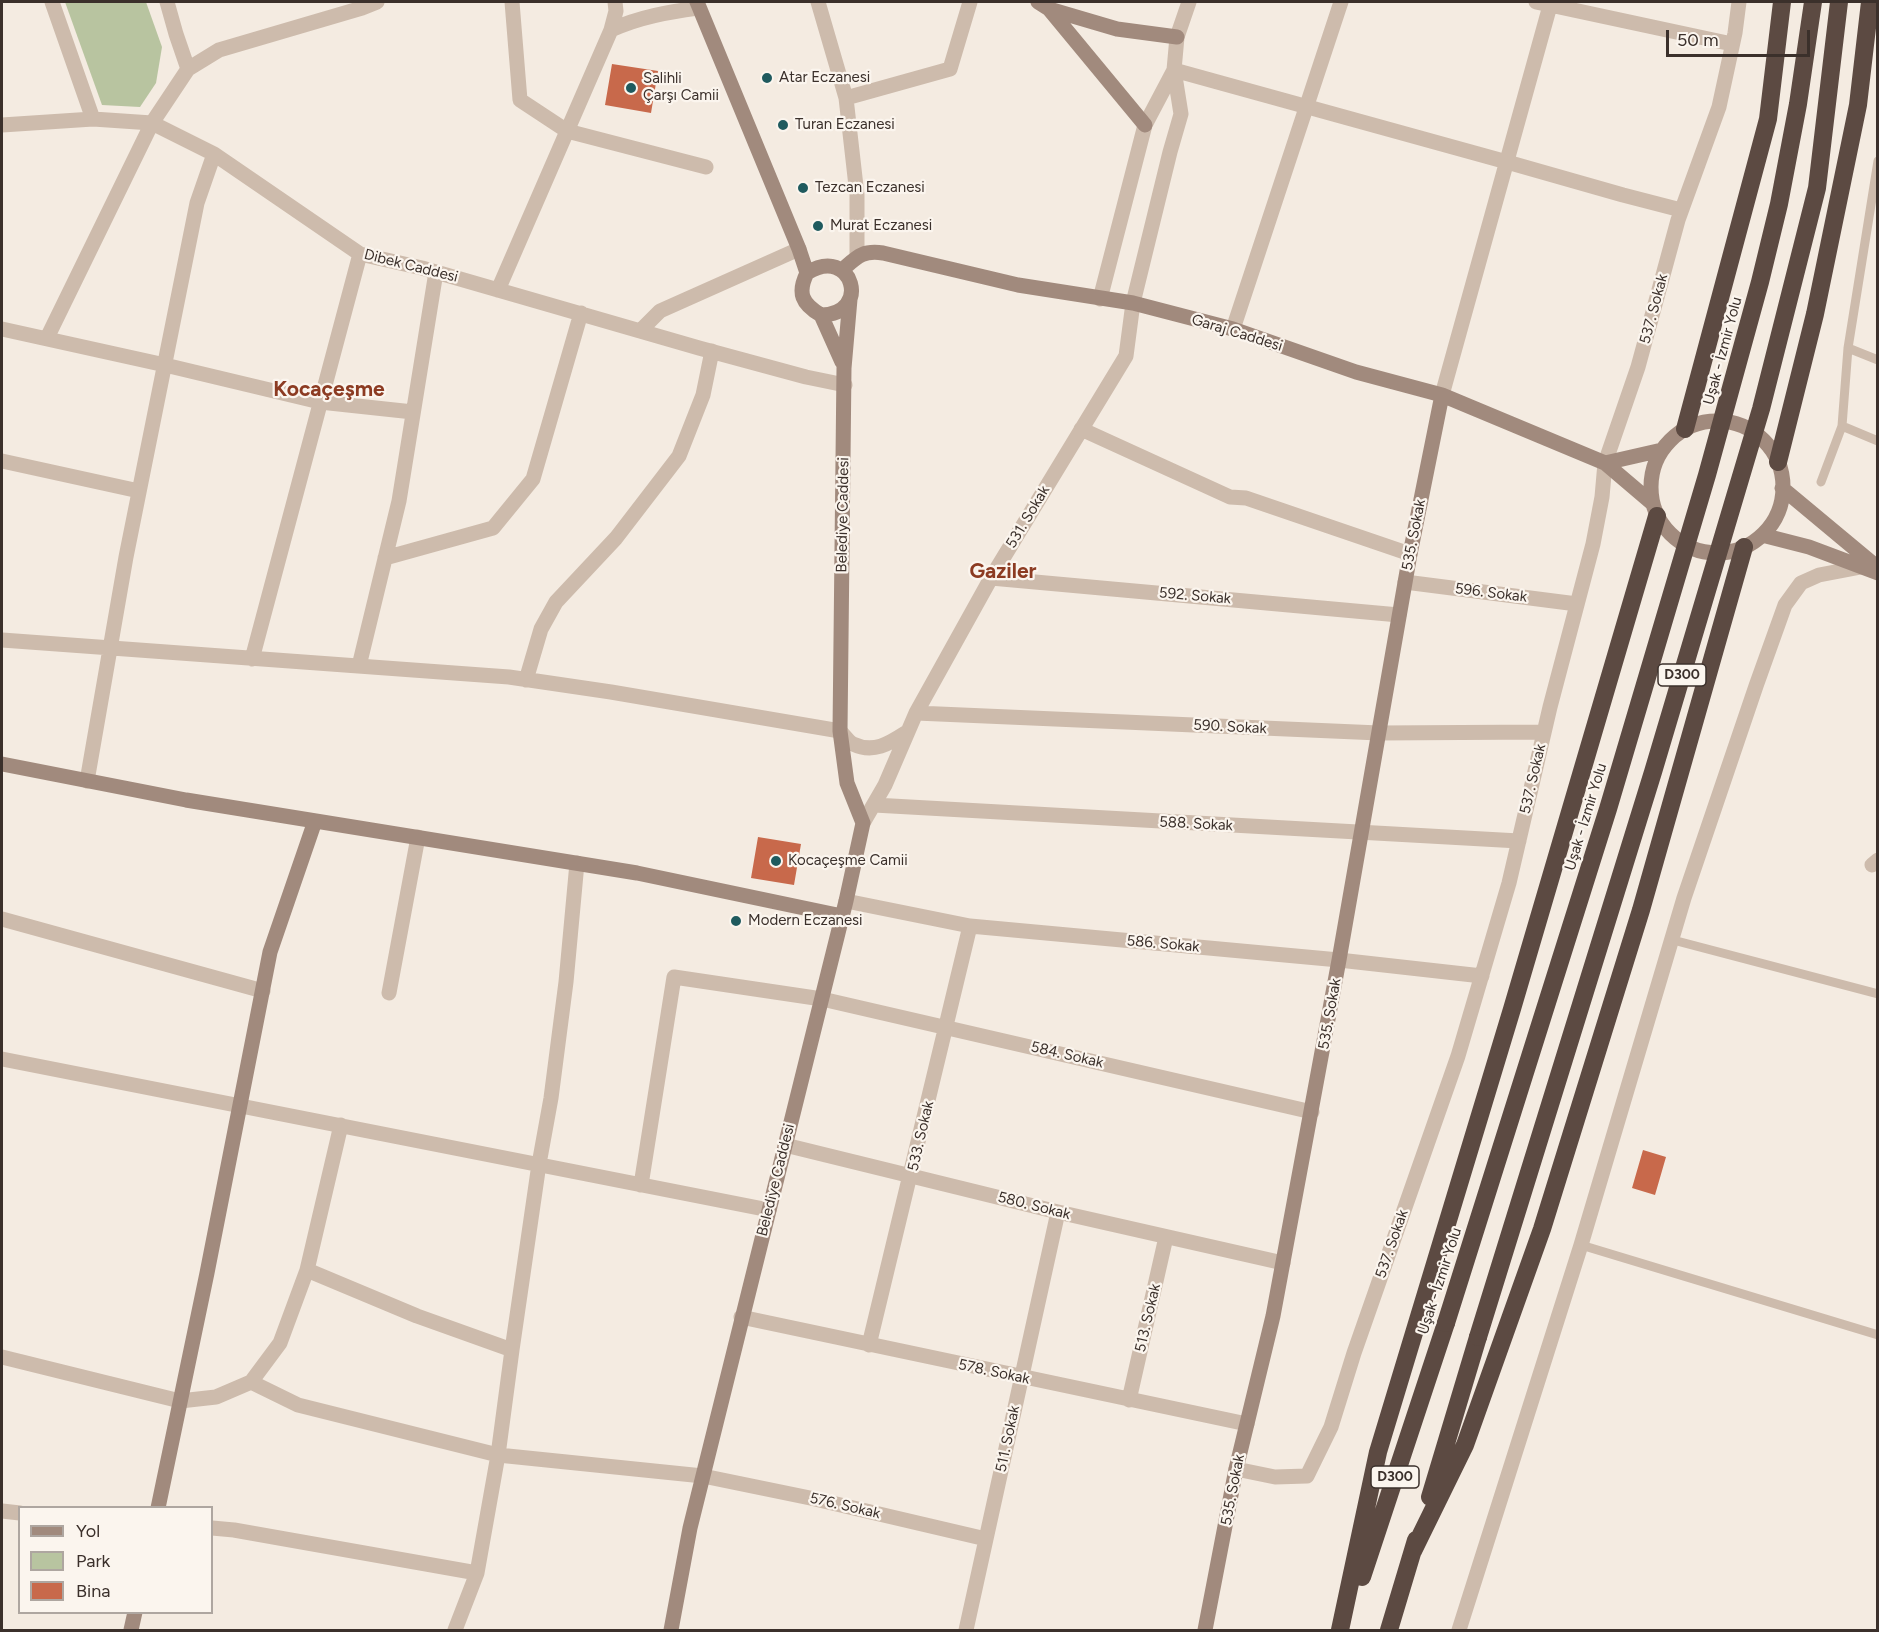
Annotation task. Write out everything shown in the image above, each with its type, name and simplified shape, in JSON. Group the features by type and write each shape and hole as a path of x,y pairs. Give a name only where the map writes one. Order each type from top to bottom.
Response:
{"highway":[{"path":"1685,429 1768,119 1782,2"},
{"name":"Uşak - İzmir Yolu","path":"1342,1630 1446,1323 1608,808 1707,475 1779,204 1798,104 1812,2"},
{"name":"D300","path":"1389,1630 1653,772 1761,409 1817,188 1839,2"},
{"path":"1778,462 1815,314 1858,105 1870,2"},
{"path":"1342,1630 1378,1452 1512,1010 1655,509"},
{"path":"1413,1551 1465,1445 1542,1229 1641,910 1744,547"}],"street":[{"path":"52,2 93,119"},
{"path":"167,2 188,69"},
{"path":"47,338 152,123 188,69 219,50 377,2"},
{"path":"512,2 520,100 567,131 706,167"},
{"path":"498,290 611,30 616,11 615,2"},
{"path":"818,2 846,98 857,195 857,256 842,270"},
{"path":"846,98 950,69 970,2"},
{"path":"1100,299 1145,125 1174,70 1178,37 1189,2"},
{"path":"1233,329 1341,2"},
{"name":"537. Sokak","path":"1236,1469 1275,1477 1307,1476 1331,1427 1354,1353 1458,1056 1509,883 1544,732 1593,544 1602,497 1605,462 1638,367 1682,210 1719,107 1739,2"},
{"path":"1442,395 1507,162 1546,3 1732,44"},
{"path":"611,30 670,6 697,5 799,249 807,273 802,295 808,306 821,315 836,345 844,368"},
{"path":"1043,5 1117,29 1178,37"},
{"path":"1043,5 1145,125"},
{"path":"1174,70 1682,210"},
{"name":"531. Sokak","path":"862,823 885,785 916,712 991,578 1126,356 1133,303 1181,114 1174,70"},
{"name":"Dibek Caddesi","path":"2,125 93,119 152,123 214,154 360,254 436,272 806,377 845,385"},
{"path":"87,781 139,491 197,203 214,154"},
{"path":"640,331 660,311 799,249"},
{"name":"Garaj Caddesi","path":"857,256 870,251 883,253 1018,285 1133,303 1233,329 1356,372 1442,395 1605,462 1655,509"},
{"path":"252,659 360,254"},
{"path":"807,273 820,266 835,266 848,276 851,283 850,299 841,311 821,315"},
{"path":"360,666 399,501 436,272"},
{"name":"Belediye Caddesi","path":"671,1630 702,1476 822,999 862,823 847,783 840,731 844,368 850,299"},
{"path":"385,558 493,528 533,479 581,313"},
{"path":"2,329 320,402 413,412"},
{"path":"526,680 541,629 556,602 616,538 679,456 703,395 712,351"},
{"name":"535. Sokak","path":"1205,1630 1236,1469 1273,1316 1312,1112 1410,554 1442,395"},
{"path":"1721,421 1739,425 1755,434 1768,446 1778,462 1782,488 1777,514 1762,535 1744,547 1724,553 1694,549 1668,533 1655,509 1650,484 1654,466 1662,450 1672,438 1685,429 1703,422 1721,421"},
{"path":"1081,429 1230,497 1246,498 1410,554"},
{"path":"1605,462 1662,450"},
{"path":"2,461 139,491"},
{"path":"1782,488 1878,568"},
{"path":"1762,535 1809,547 1878,573"},
{"path":"1459,1630 1581,1245 1688,887 1785,605 1801,583 1819,575 1861,567"},
{"name":"592. Sokak","path":"991,578 1399,615"},
{"name":"596. Sokak","path":"1405,582 1577,604"},
{"path":"2,640 526,680 840,731 852,744 870,747 885,747 907,732"},
{"name":"590. Sokak","path":"916,712 1379,733 1544,732"},
{"path":"2,764 186,800 637,873 842,916"},
{"name":"588. Sokak","path":"874,804 1519,841"},
{"path":"158,1506 270,952 315,821"},
{"path":"389,993 418,837"},
{"path":"455,1630 477,1573 498,1455 566,982 578,863"},
{"name":"586. Sokak","path":"846,901 970,926 1339,960 1482,976"},
{"path":"2,919 263,991"},
{"name":"533. Sokak","path":"869,1345 970,926"},
{"name":"584. Sokak","path":"641,1185 674,976 822,999 1312,1112"},
{"path":"2,1059 769,1210"},
{"path":"2,1357 180,1401 216,1397 251,1382 280,1343 307,1270 340,1125"},
{"name":"580. Sokak","path":"785,1145 1058,1212 1283,1263"},
{"name":"511. Sokak","path":"966,1630 1058,1212"},
{"name":"513. Sokak","path":"1129,1400 1166,1237"},
{"path":"307,1270 417,1316 512,1350"},
{"name":"578. Sokak","path":"741,1317 1247,1424"},
{"name":"576. Sokak","path":"251,1382 298,1405 498,1455 702,1476 815,1499 986,1539"},
{"path":"2,1511 18,1513"},
{"path":"213,1528 477,1573"},
{"path":"131,1630 135,1614"}],"lane":[{"path":"1821,482 1842,426 1848,348 1878,161"},
{"path":"1848,348 1878,360"},
{"path":"1842,426 1878,441"},
{"path":"1673,940 1878,994"},
{"path":"1581,1245 1878,1335"}],"green space":[{"path":"65,2 146,2 162,47 156,83 140,107 102,105"}],"building":[{"name":"Salihli Çarşı Camii","path":"612,64 658,71 651,113 605,105"},
{"name":"Kocaçeşme Camii","path":"758,837 801,844 794,885 751,878"},
{"path":"1643,1150 1666,1157 1655,1195 1632,1188"}],"place":[{"name":"Atar Eczanesi","path":"767,78"},
{"name":"Salihli Çarşı Camii","path":"631,88"},
{"name":"Turan Eczanesi","path":"783,125"},
{"name":"Tezcan Eczanesi","path":"803,188"},
{"name":"Murat Eczanesi","path":"818,226"},
{"name":"Kocaçeşme Camii","path":"776,861"},
{"name":"Modern Eczanesi","path":"736,921"}],"district":[{"name":"Kocaçeşme","path":"329,390"},
{"name":"Gaziler","path":"1003,572"}]}
